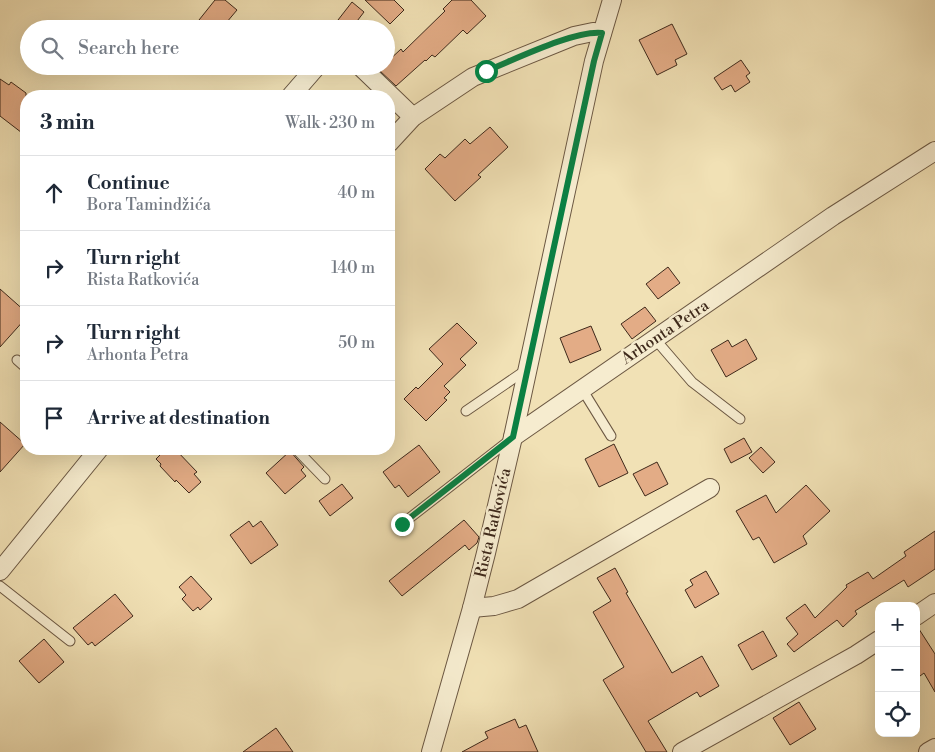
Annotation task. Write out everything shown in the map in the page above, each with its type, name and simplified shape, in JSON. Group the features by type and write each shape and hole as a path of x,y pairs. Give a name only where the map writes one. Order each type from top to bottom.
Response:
{"street":[{"name":"Rista Ratkovića","path":"430,752 472,608 513,437 594,61 612,0"},
{"path":"395,136 413,117 464,82 486,71 574,36 593,32 602,33"},
{"path":"296,90 309,75"},
{"path":"369,75 385,90"},
{"path":"395,100 413,117"},
{"name":"Arhonta Petra","path":"513,437 833,216 935,151"},
{"path":"0,571 94,455"},
{"path":"472,608 494,606 518,600 710,488"},
{"path":"920,613 935,603"},
{"path":"682,752 875,642"},
{"path":"928,752 935,748"}],"lane":[{"path":"655,339 692,382 740,419"},
{"path":"17,360 20,363"},
{"path":"466,410 528,368"},
{"path":"582,389 611,436"},
{"name":"Arhonta Petra","path":"402,524 513,437"},
{"path":"302,455 325,479"},
{"path":"0,586 70,640"}],"building":[{"path":"215,0 225,0 237,10 229,20 199,20"},
{"path":"365,0 394,0 404,10 394,20 386,20"},
{"path":"452,0 471,0 486,16 467,34 463,30 435,57 432,55 425,60 396,86 384,75 395,75 395,55 401,49 403,52 445,11 443,9"},
{"path":"352,2 364,12 358,20 338,20"},
{"path":"672,24 687,54 675,60 677,65 657,75 639,40"},
{"path":"741,60 750,73 746,76 750,82 735,92 731,85 722,90 714,78"},
{"path":"0,79 9,85 11,82 22,90 20,90 20,131 0,116"},
{"path":"490,127 508,147 478,175 481,177 455,201 425,169 440,154 445,158 465,139 470,144"},
{"path":"668,267 680,283 658,299 646,284"},
{"path":"0,289 20,307 20,325 0,347"},
{"path":"645,307 656,321 632,339 621,324"},
{"path":"457,323 477,343 460,359 466,365 444,386 450,392 444,398 447,400 426,421 404,399 416,387 418,389 443,364 429,349"},
{"path":"591,326 601,350 570,363 560,338"},
{"path":"746,339 757,359 726,377 711,350 728,340 732,347"},
{"path":"0,422 20,440 20,450 0,472"},
{"path":"744,438 752,452 731,463 724,449"},
{"path":"614,444 628,473 599,487 585,459"},
{"path":"419,445 440,472 408,497 399,485 395,488 383,472"},
{"path":"761,447 775,462 763,473 749,458"},
{"path":"160,455 181,455 197,472 194,474 201,482 189,493 176,480 175,482 156,459"},
{"path":"286,455 294,455 304,467 301,470 306,476 285,494 266,473"},
{"path":"657,462 668,484 645,496 633,474"},
{"path":"342,484 353,498 330,516 319,501"},
{"path":"806,485 830,511 803,536 807,544 774,563 759,537 753,540 736,511 766,495 776,513"},
{"path":"464,520 479,537 477,543 469,550 465,545 402,596 389,581"},
{"path":"249,521 253,527 261,521 278,545 251,564 230,535"},
{"path":"935,531 935,569 908,587 904,580 855,611 857,614 843,627 837,620 794,652 787,644 798,634 786,618 805,604 815,618 847,587 846,585 868,572 873,579 906,556 904,552"},
{"path":"615,568 628,592 626,593 672,673 702,656 719,686 700,697 697,692 648,721 667,752 646,752 603,680 624,667 593,612 611,601 597,578"},
{"path":"706,571 719,594 695,608 685,590 693,585 690,580"},
{"path":"191,576 212,599 200,610 198,607 193,611 182,599 186,595 179,587"},
{"path":"115,594 133,616 95,646 92,642 88,645 73,628"},
{"path":"763,631 777,656 752,670 738,645"},
{"path":"920,631 935,654 935,692 924,673 920,676"},
{"path":"44,639 64,662 39,683 19,661"},
{"path":"799,702 816,729 790,745 773,718"},
{"path":"515,719 519,728 526,725 538,752 462,752 488,738 485,732"},
{"path":"276,728 293,752 243,752"}],"route":[{"path":"402,524 513,437 596,51 602,33 593,32 574,36 486,71"}]}
